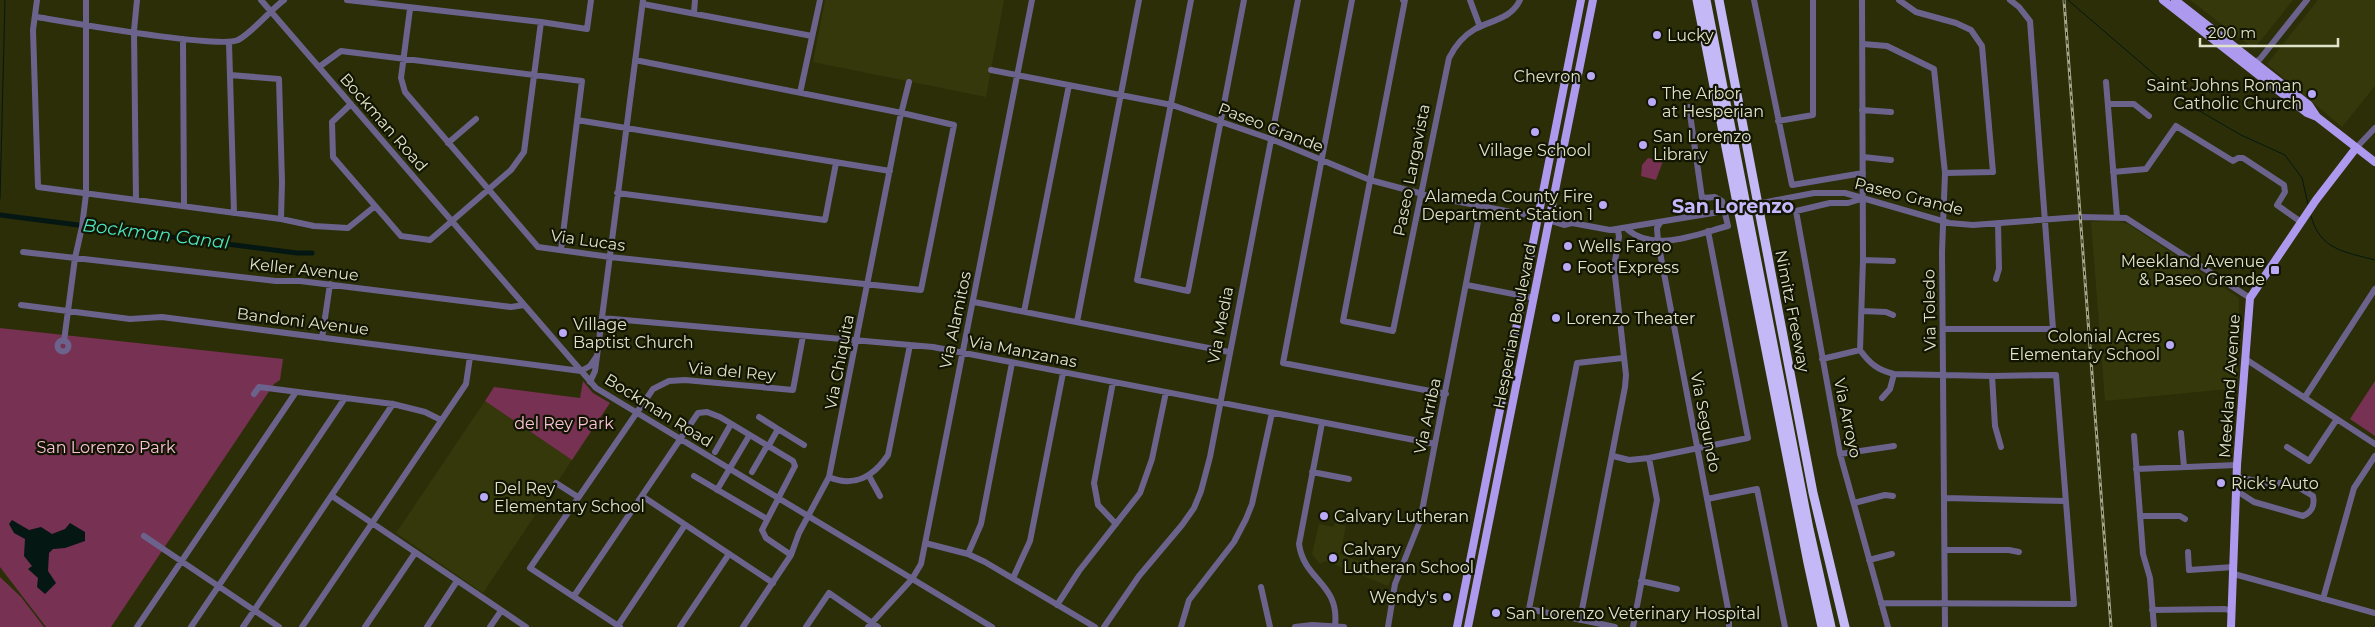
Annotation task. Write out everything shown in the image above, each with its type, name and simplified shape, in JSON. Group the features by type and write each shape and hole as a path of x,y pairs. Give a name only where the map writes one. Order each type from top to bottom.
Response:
{"highway":[{"path":"1692,0 1700,14"},
{"name":"Nimitz Freeway","path":"1697,0 1822,627"},
{"path":"1706,0 1809,529 1831,627"},
{"name":"Nimitz Freeway","path":"1719,0 1813,492 1845,627"}],"main road":[{"name":"Hesperian Boulevard","path":"1458,627 1581,0"},
{"name":"Hesperian Boulevard","path":"1468,627 1593,0"},
{"path":"2163,0 2252,64"},
{"path":"2175,0 2307,113 2317,117 2375,162"},
{"name":"Meekland Avenue","path":"2231,627 2237,477 2250,298 2316,200 2356,148"},
{"path":"1472,554 1478,574"}],"street":[{"path":"37,0 37,17 33,30 38,187 281,219 314,226 348,228 374,207"},
{"path":"64,341 86,194 86,0"},
{"path":"136,200 134,31 137,0"},
{"name":"Bockman Road","path":"261,0 590,382 605,395 992,627"},
{"path":"37,17 183,39 229,42 242,36 270,10 284,0"},
{"path":"347,0 587,29 591,0"},
{"path":"694,13 695,0"},
{"path":"800,93 820,0"},
{"name":"Via Alamitos","path":"869,625 920,568 962,353 974,302 1032,0"},
{"path":"1077,322 1139,0"},
{"path":"1191,0 1137,280 1188,292 1244,0"},
{"name":"Via Media","path":"1104,627 1139,576 1194,508 1208,468 1298,0"},
{"path":"1352,0 1283,363 1446,394"},
{"path":"1370,180 1405,0 1403,0"},
{"path":"1470,0 1480,27"},
{"name":"Paseo Largavista","path":"1370,180 1343,321 1394,331 1420,193 1449,58 1464,37 1480,27 1510,14 1520,0"},
{"path":"1754,0 1792,185 1862,173"},
{"path":"1778,121 1813,115 1813,0"},
{"path":"1862,0 1863,260 1860,350 1869,362 1880,370 1894,374 2056,375 2074,604 1881,603"},
{"path":"1899,0 1916,12 1956,23 1971,30 1982,46 1993,172 1945,173"},
{"path":"1944,329 2053,329 2030,21 2019,7 2010,0"},
{"path":"2252,64 2308,0"},
{"path":"590,382 595,371 625,128 643,2 812,36"},
{"name":"Via Lucas","path":"410,8 401,78 405,92 538,247 610,257 921,290 954,125 902,113"},
{"path":"351,104 332,122 332,157 401,236 430,240 511,170 524,152 541,22"},
{"path":"183,39 184,206"},
{"path":"229,42 234,213"},
{"name":"Via Toledo","path":"1863,44 1887,46 1934,69 1945,173 1943,221 1945,627"},
{"path":"319,67 341,51 582,81 561,250"},
{"path":"635,60 902,113"},
{"name":"Paseo Grande","path":"991,70 1172,105 1271,139 1370,180 1420,193 1549,219 1564,225 1572,223 1618,230 1627,229 1829,192 1862,198 1943,221 1973,225 2117,217 2134,222 2250,298"},
{"path":"230,75 279,79 282,173 281,219"},
{"name":"Via Chiquita","path":"743,627 791,555 807,517 829,477 909,82"},
{"path":"2106,82 2117,217"},
{"path":"1024,312 1069,85"},
{"path":"2108,104 2134,104 2149,116"},
{"path":"1627,229 1636,237 1658,242 1728,226 1722,201 1715,197 1702,198 1689,107"},
{"path":"1862,110 1891,112"},
{"path":"448,143 476,119"},
{"path":"577,120 890,171"},
{"path":"2113,172 2146,169 2176,126 2233,162 2238,158 2243,158 2284,185 2285,192 2278,205 2303,219"},
{"name":"Meekland Avenue","path":"2356,148 2375,128"},
{"path":"1863,157 1891,160"},
{"path":"617,193 825,220 836,162"},
{"name":"Via Arroyo","path":"1862,198 1848,203 1796,211 1840,454 1888,627"},
{"name":"Via Arriba","path":"1388,627 1396,584 1420,522 1482,206"},
{"name":"Via Segundo","path":"1660,223 1657,228 1658,242 1729,614 1729,627"},
{"path":"1996,279 1999,269 1998,223"},
{"path":"1580,620 1625,387 1626,375 1614,267 1619,237 1618,230"},
{"path":"1613,456 1629,460 1649,458 1748,438 1708,231"},
{"name":"Keller Avenue","path":"22,252 276,281 330,284 511,307 524,305"},
{"path":"1863,260 1893,261"},
{"path":"322,338 330,284"},
{"path":"1467,286 1534,298"},
{"path":"2305,397 2375,289"},
{"path":"974,302 1229,352"},
{"name":"Bandoni Avenue","path":"21,305 130,319 162,317 581,371"},
{"path":"1862,311 1886,312 1893,315"},
{"name":"Via Manzanas","path":"602,318 910,345 962,353 1435,444"},
{"name":"Via del Rey","path":"574,596 530,568 652,389 669,381 685,380 793,390 803,336"},
{"path":"829,477 847,481 869,476 879,468 888,455 910,345"},
{"path":"1822,359 1860,350"},
{"path":"581,371 590,366 597,356"},
{"path":"302,627 466,384 470,357"},
{"path":"1615,627 1529,609 1577,363 1623,358"},
{"path":"2246,360 2375,444"},
{"path":"968,554 981,524 1012,363"},
{"path":"1013,578 1030,541 1063,373"},
{"path":"1882,398 1890,389 1894,374"},
{"path":"1992,376 1995,426 2001,446"},
{"path":"1113,382 1094,483 1098,505 1116,524"},
{"path":"254,394 259,387 393,404 425,412 441,420"},
{"path":"138,627 296,392"},
{"path":"1057,605 1079,571 1137,498 1146,479 1166,392"},
{"path":"191,627 345,398"},
{"path":"243,627 393,404"},
{"path":"685,525 618,627 574,596 698,414 707,412 793,461 796,466 762,530 762,535 791,555"},
{"path":"1181,627 1189,600 1234,542 1246,519 1252,504 1272,413"},
{"path":"760,417 804,445"},
{"path":"2287,447 2309,461 2337,419"},
{"path":"1322,423 1299,544 1301,556 1307,567 1330,592 1334,602 1335,626"},
{"path":"715,452 731,424"},
{"path":"752,472 778,429"},
{"path":"2181,433 2184,467"},
{"path":"717,490 749,436"},
{"path":"2134,436 2143,554 2150,578 2154,627"},
{"path":"1840,454 1894,446"},
{"path":"2324,599 2354,488 2375,456"},
{"path":"1633,627 1657,500 1649,458"},
{"path":"2136,469 2238,465"},
{"path":"1312,472 1349,479"},
{"path":"694,476 767,519"},
{"path":"869,476 880,496"},
{"path":"2237,477 2271,484 2290,482 2313,496 2313,509 2303,516 2254,502 2237,491"},
{"path":"556,483 578,497"},
{"path":"1707,499 1757,489 1785,627"},
{"path":"1854,503 1885,495 1893,496"},
{"path":"332,496 526,627"},
{"path":"642,496 773,583"},
{"path":"1945,498 2065,501"},
{"path":"2140,516 2180,516 2185,519"},
{"path":"144,536 279,627"},
{"path":"925,543 968,554 1013,578 1095,627"},
{"path":"1945,550 2009,550 2019,552"},
{"path":"2188,552 2189,570 2234,571 2375,613"},
{"path":"365,627 415,553"},
{"path":"680,627 729,554"},
{"path":"1869,560 1892,554"},
{"path":"427,627 457,581"},
{"path":"1641,581 1677,589"},
{"path":"1261,587 1270,627"},
{"path":"806,627 829,593 869,625 878,627"},
{"path":"2152,610 2231,611"},
{"path":"490,627 501,611"},
{"path":"1295,627 1344,627"}],"shaded area":[{"path":"825,0 1004,0 986,97 813,62"},
{"path":"2190,0 2293,0 2254,49"},
{"path":"2318,0 2375,0 2375,86 2342,127 2267,64"},
{"name":"Colonial Acres Elementary School","path":"2116,220 2130,225 2239,298 2238,388 2105,401 2091,222"},
{"name":"Del Rey Elementary School","path":"485,401 572,460 483,593 396,533"},
{"path":"12,520 29,530 41,527 52,534 65,529 70,523 85,532 85,541 65,548 53,549 49,553 48,571 56,583 45,594 37,587 38,578 28,569 32,566 24,556 25,539 14,533 9,524"},
{"name":"Calvary Lutheran School","path":"1335,523 1346,526 1340,554 1393,574 1388,586 1326,561 1320,564 1312,554 1319,524 1333,527"}],"green space":[{"path":"1648,158 1663,161 1656,180 1641,176 1642,165"},
{"name":"San Lorenzo Park","path":"0,328 283,359 280,380 274,384 111,627 46,627 0,567"},
{"name":"del Rey Park","path":"583,381 593,393 610,403 572,460 485,401 494,387 580,398"},
{"path":"2375,381 2375,436 2350,419"},
{"path":"0,577 21,597 44,627 0,627"}],"waterway":[{"path":"0,199 5,0"},
{"path":"2068,0 2191,106 2241,135 2285,155 2302,178 2308,204"},
{"name":"Bockman Canal","path":"0,215 297,253 312,253"},
{"path":"2311,216 2315,227 2327,243 2344,252 2375,260"}],"railway":[{"path":"2064,0 2111,627"}],"place":[{"name":"Lucky","path":"1657,35"},
{"name":"Chevron","path":"1591,76"},
{"name":"Saint Johns Roman Catholic Church","path":"2312,94"},
{"name":"The Arbor at Hesperian","path":"1652,102"},
{"name":"Village School","path":"1535,132"},
{"name":"San Lorenzo Library","path":"1643,145"},
{"name":"Alameda County Fire Department Station 1","path":"1603,205"},
{"name":"Wells Fargo","path":"1568,246"},
{"name":"Foot Express","path":"1567,267"},
{"name":"Meekland Avenue & Paseo Grande","path":"2275,270"},
{"name":"Lorenzo Theater","path":"1556,318"},
{"name":"Village Baptist Church","path":"563,333"},
{"name":"Colonial Acres Elementary School","path":"2170,345"},
{"name":"Rick's Auto","path":"2221,483"},
{"name":"Del Rey Elementary School","path":"484,497"},
{"name":"Calvary Lutheran","path":"1324,516"},
{"name":"Calvary Lutheran School","path":"1333,558"},
{"name":"Wendy's","path":"1447,597"},
{"name":"San Lorenzo Veterinary Hospital","path":"1496,613"}],"district":[{"name":"San Lorenzo","path":"1733,206"}]}
